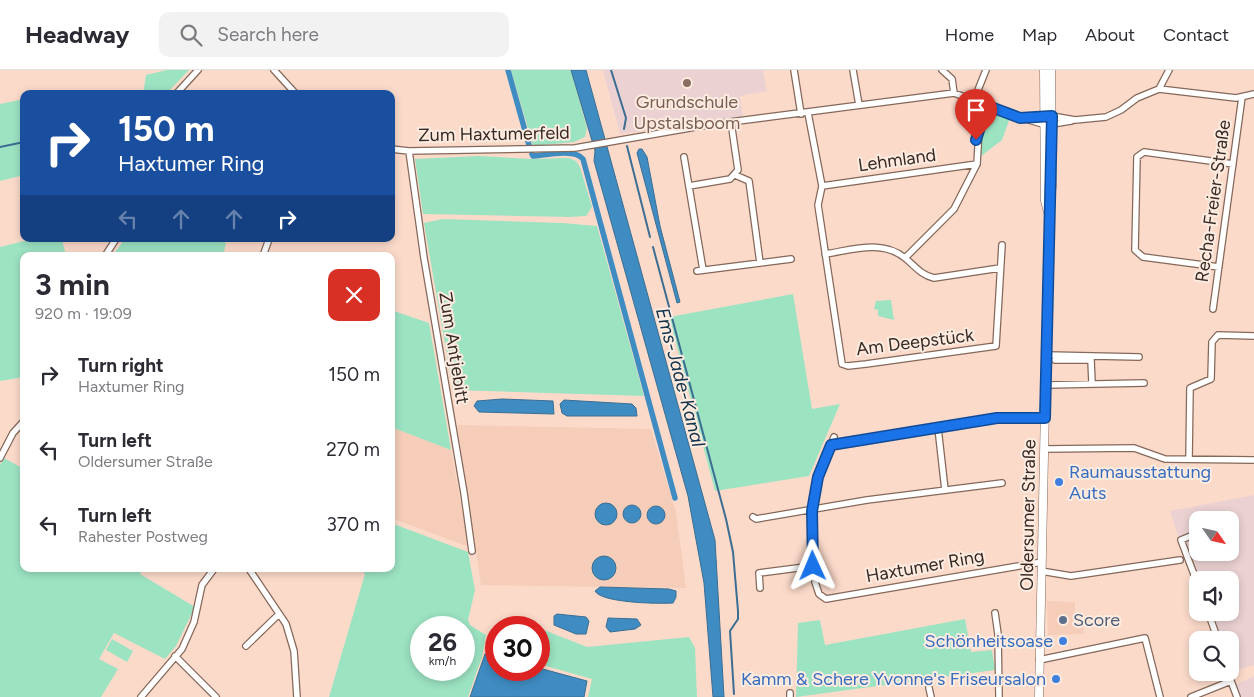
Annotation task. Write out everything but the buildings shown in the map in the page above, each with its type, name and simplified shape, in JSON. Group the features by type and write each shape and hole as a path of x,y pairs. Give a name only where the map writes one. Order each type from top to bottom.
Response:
{"main road":[{"name":"Oldersumer Straße","path":"1044,70 1049,120"},
{"name":"Oldersumer Straße","path":"1039,697 1047,355 1048,214 1051,199 1049,120 1051,70"}],"street":[{"path":"180,90 198,70"},
{"path":"274,70 292,90"},
{"path":"794,70 801,114"},
{"path":"853,70 859,105"},
{"path":"942,70 952,79 954,93 1027,119 1075,120 1106,117 1121,110 1137,98 1159,89 1236,98 1254,94"},
{"path":"974,100 986,70"},
{"path":"1159,89 1169,70"},
{"name":"Zum Haxtumerfeld","path":"395,149 410,151 557,150 731,122 954,93"},
{"name":"Recha-Freier-Straße","path":"1214,309 1242,97"},
{"path":"905,258 954,209 977,164 979,130 983,117 991,107"},
{"name":"Am Deepstück","path":"808,113 822,186 818,205 840,361 848,366 996,346 1002,245"},
{"path":"689,186 730,179 735,175 738,170 731,122"},
{"name":"Zum Antjebitt","path":"410,151 424,258 472,551"},
{"path":"1219,267 1143,256 1135,250 1137,157 1144,152 1233,164"},
{"path":"684,157 700,271 790,260"},
{"name":"Lehmland","path":"822,186 977,164"},
{"path":"735,175 749,181 760,263"},
{"path":"826,254 881,247 894,250 924,275 934,278 1000,268"},
{"path":"1189,459 1190,388 1212,379 1212,342 1218,335 1254,336"},
{"path":"1047,355 1139,357"},
{"path":"1056,360 1091,360 1092,383"},
{"path":"1046,385 1144,382"},
{"path":"831,445 997,418 1045,418"},
{"path":"0,458 13,433 20,425"},
{"path":"938,428 945,490"},
{"name":"Haxtumer Ring","path":"834,437 818,477 812,511 813,566 819,594 826,599 1042,562"},
{"path":"1044,449 1139,449 1166,459 1254,460"},
{"path":"753,517 756,519 812,511 867,500 1002,483"},
{"path":"1189,537 1181,540 1193,571"},
{"path":"1041,571 1071,576 1180,560"},
{"path":"760,588 759,573 813,566"},
{"path":"141,697 182,648 194,622 202,585 212,572"},
{"path":"251,572 286,624 294,651 297,697"},
{"path":"995,613 998,634 999,697"},
{"path":"246,646 279,614"},
{"path":"1040,660 1145,638 1160,697"},
{"path":"175,656 216,697"},
{"path":"1191,697 1230,681 1237,697"},
{"path":"929,688 931,697"}],"shaded area":[{"path":"603,70 763,70 767,91 740,96 743,117 620,134"},
{"path":"457,425 651,429 676,512 686,588 481,585"},
{"path":"395,429 451,450 469,547 395,519"},
{"path":"1254,495 1254,665 1239,669 1239,631 1214,631 1209,621 1239,621 1239,571 1190,571 1170,511"},
{"path":"1047,601 1075,602 1075,616 1083,615 1084,634 1048,635"},
{"path":"1254,676 1254,697 1234,697 1230,687"}],"green space":[{"path":"167,70 189,70 170,90 144,90 146,75"},
{"path":"511,70 571,70 587,128 585,137 574,142 533,146"},
{"path":"20,100 20,176 0,181 0,104"},
{"path":"992,111 1010,118 1002,140 980,157 982,126"},
{"path":"479,156 532,159 569,158 576,161 580,167 592,207 586,216 570,217 423,214 415,159"},
{"path":"443,219 597,226 644,396 453,390 424,223"},
{"path":"20,242 63,242 65,252 20,252 20,378 0,381 0,247"},
{"path":"123,242 226,243 224,252 115,252"},
{"path":"793,294 812,409 840,404 809,476 715,491 669,317"},
{"path":"891,300 894,320 878,316 878,310 874,309 876,301"},
{"path":"395,311 429,323 451,450 395,429"},
{"path":"4,458 20,467 20,572 141,572 140,574 195,607 176,646 165,659 114,633 99,659 118,669 101,697 0,697 0,465"},
{"path":"395,525 468,552 475,590 469,616 410,616 410,681 474,681 468,697 329,697 365,574 363,572 395,572"},
{"path":"965,619 971,652 992,650 995,670 796,697 798,623 820,620 825,645"},
{"path":"475,628 485,634 482,657 475,677"},
{"path":"550,632 587,647 689,637 695,648 697,697 588,697 592,679 550,667"},
{"path":"112,639 133,651 127,662 106,650"}],"water":[{"path":"571,70 586,70 715,540 724,697 713,697 704,583 688,496 594,161 595,151"},
{"path":"639,149 642,149 647,157 660,226 680,302 677,303 637,153"},
{"path":"502,399 553,401 554,414 479,412 474,406 477,401"},
{"path":"564,400 632,404 636,408 637,416 567,416 562,413 560,404"},
{"path":"602,503 610,503 617,510 617,518 610,525 602,525 595,518 595,510"},
{"path":"632,505 638,508 641,514 638,520 632,523 626,520 623,514 626,508"},
{"path":"656,506 662,509 665,515 662,521 656,524 650,521 647,515 650,509"},
{"path":"604,556 609,557 615,563 615,573 609,579 604,580 599,579 593,573 592,568 593,563 599,557"},
{"path":"600,587 669,589 676,591 676,597 673,603 644,603 619,600 600,595 595,591"},
{"path":"557,614 586,617 589,621 586,634 576,634 554,625 554,616"},
{"path":"608,618 637,619 641,625 635,629 610,632 606,627"},
{"path":"485,654 485,681 550,681 550,671 587,681 584,697 470,697"}],"waterway":[{"path":"508,70 529,145"},
{"path":"611,70 626,118 624,129"},
{"path":"0,147 20,143"},
{"path":"627,146 650,237"},
{"path":"532,154 533,156 567,153 574,154 583,159 675,498"},
{"name":"Ems-Jade-Kanal","path":"653,247 726,519 733,552 738,611 738,619 730,631 734,694"}],"place":[{"name":"Grundschule Upstalsboom","path":"687,83"},
{"name":"Raumausstattung Auts","path":"1059,482"},
{"name":"Score","path":"1063,620"},
{"name":"Schönheitsoase","path":"1063,641"},
{"name":"Kamm & Schere Yvonne's Friseursalon","path":"1056,679"}],"route":[{"path":"813,566 812,511 818,477 831,445 997,418 1045,418 1048,214 1051,199 1052,116 1020,118 991,107 983,117 976,140"}]}
